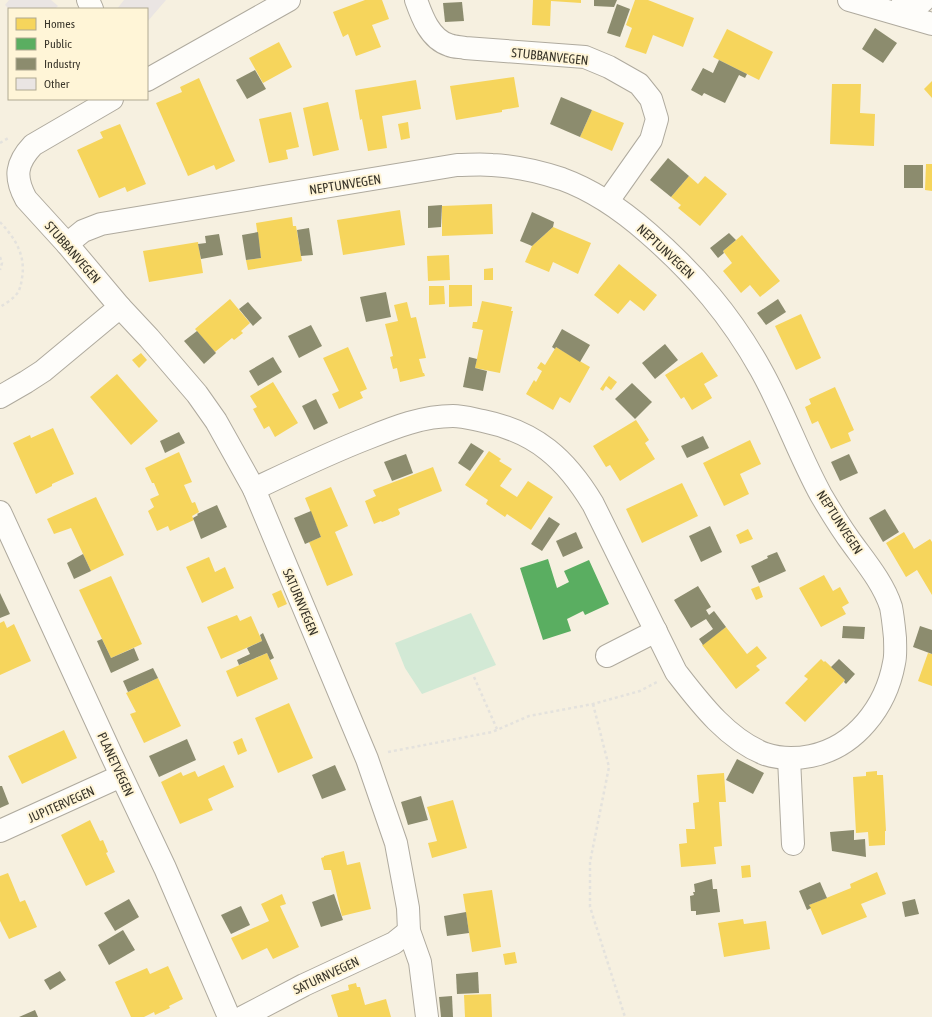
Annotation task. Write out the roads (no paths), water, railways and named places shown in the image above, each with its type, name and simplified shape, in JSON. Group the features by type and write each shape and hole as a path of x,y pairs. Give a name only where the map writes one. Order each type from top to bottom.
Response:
{"street":[{"path":"148,79 289,0"},
{"name":"STUBBANVEGEN","path":"416,0 428,29 436,38 448,45 465,48 585,57 609,67 639,84 650,99 657,119 651,140 608,201"},
{"path":"849,0 903,8 932,24"},
{"path":"903,8 924,0"},
{"name":"STUBBANVEGEN","path":"110,100 33,145 25,153 20,164 19,174 20,183 26,199 67,244 120,307"},
{"name":"NEPTUNVEGEN","path":"67,244 83,231 101,224 457,165 492,165 537,172 564,180 608,201 634,221 688,269 733,324 762,371 821,495 882,586 891,608 895,635 895,661 889,686 870,719 856,734 839,746 823,753 800,758 789,758 768,755 748,746 725,728 710,713 676,672 593,504 583,488 562,461 550,451 523,434 495,423 454,416 424,419 403,424 348,446 254,489"},
{"path":"0,397 43,371 120,307"},
{"name":"SATURNVEGEN","path":"120,307 197,394 216,421 254,489 367,759 396,843 408,908 409,932 420,962 427,1017"},
{"name":"PLANETVEGEN","path":"0,512 121,776 165,868 229,1017"},
{"path":"607,656 656,631"},
{"path":"789,758 793,844"},
{"name":"JUPITERVEGEN","path":"0,831 121,776"},
{"name":"SATURNVEGEN","path":"243,1017 304,985 394,943 409,932"}]}
